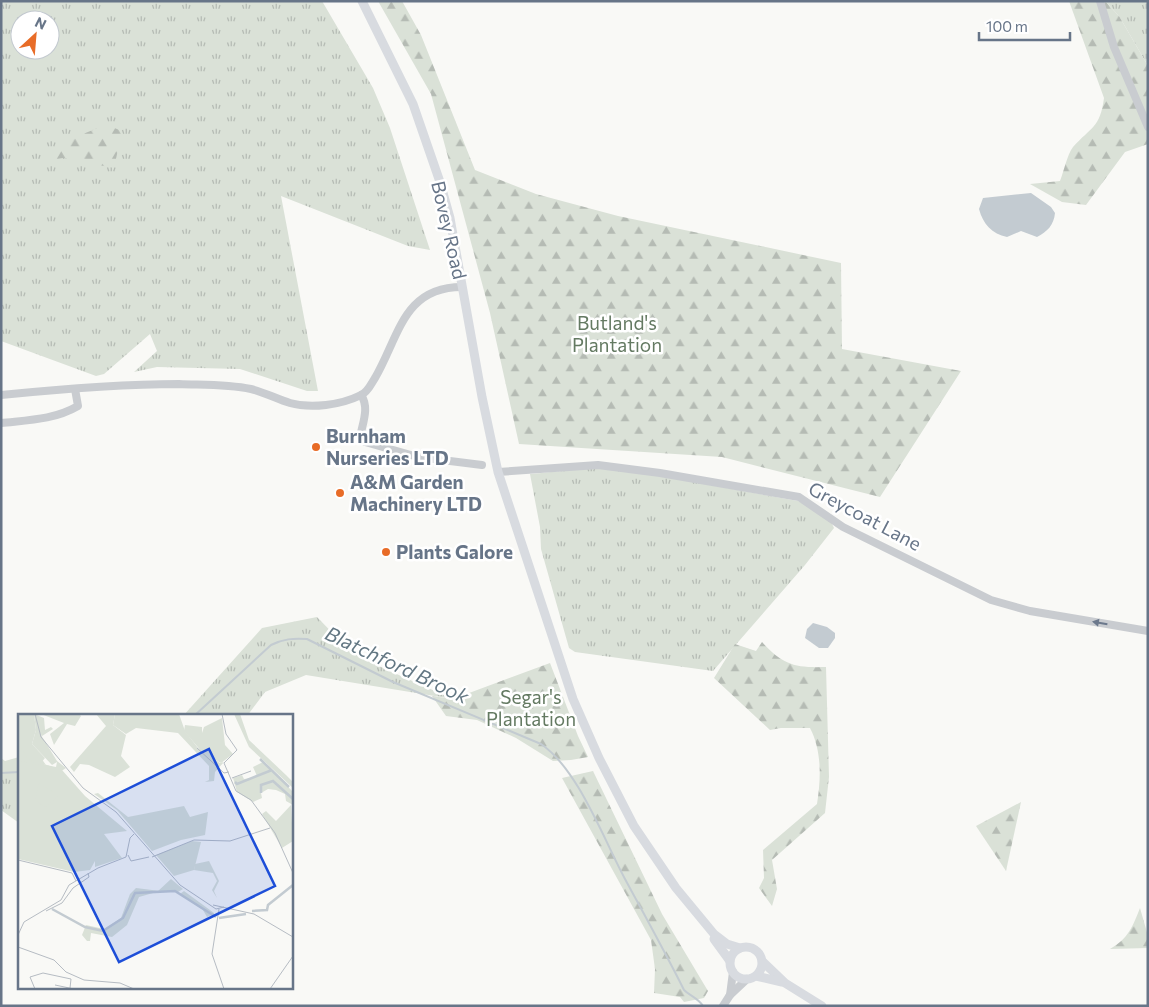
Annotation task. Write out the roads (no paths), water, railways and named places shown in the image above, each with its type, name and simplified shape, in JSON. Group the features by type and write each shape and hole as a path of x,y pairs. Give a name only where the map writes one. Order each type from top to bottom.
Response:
{"main road":[{"name":"Bovey Road","path":"362,1 413,104 450,218 498,472 573,699 599,758 634,826 676,888 714,934"},
{"path":"714,934 727,944 740,948 752,948 760,954 762,961 761,970 752,977"},
{"path":"714,934 714,940 730,961 733,972 741,979 752,977 785,983"},
{"path":"730,961 733,953 740,948"},
{"path":"762,961 785,983 822,1006"}],"street":[{"path":"1100,1 1114,47 1148,127"},
{"path":"1,395 113,385 213,384 254,390 292,403 314,406 361,396 367,391 384,362 402,318 422,298 450,287 462,288"},
{"path":"1,423 53,418 68,412 78,406 75,389"},
{"path":"361,396 365,401 365,409 360,438 365,442 418,457 482,465"},
{"name":"Greycoat Lane","path":"498,472 598,465 660,473 800,498 843,527 963,587 1002,603 1030,611 1148,631"},
{"path":"730,995 733,972"},
{"path":"723,1006 730,995 752,977"}],"waterway":[{"name":"Blatchford Brook","path":"196,714 271,645 288,639 307,639 393,682 541,744 567,770 578,787 684,990 703,1006"},
{"name":"Blatchford Brook","path":"1,773 18,772"}],"place":[{"name":"Burnham Nurseries LTD","path":"316,447"},
{"name":"A&M Garden Machinery LTD","path":"340,493"},
{"name":"Plants Galore","path":"386,552"}],"park label":[{"name":"Butland's Plantation","path":"617,334"},
{"name":"Segar's Plantation","path":"531,708"}]}
